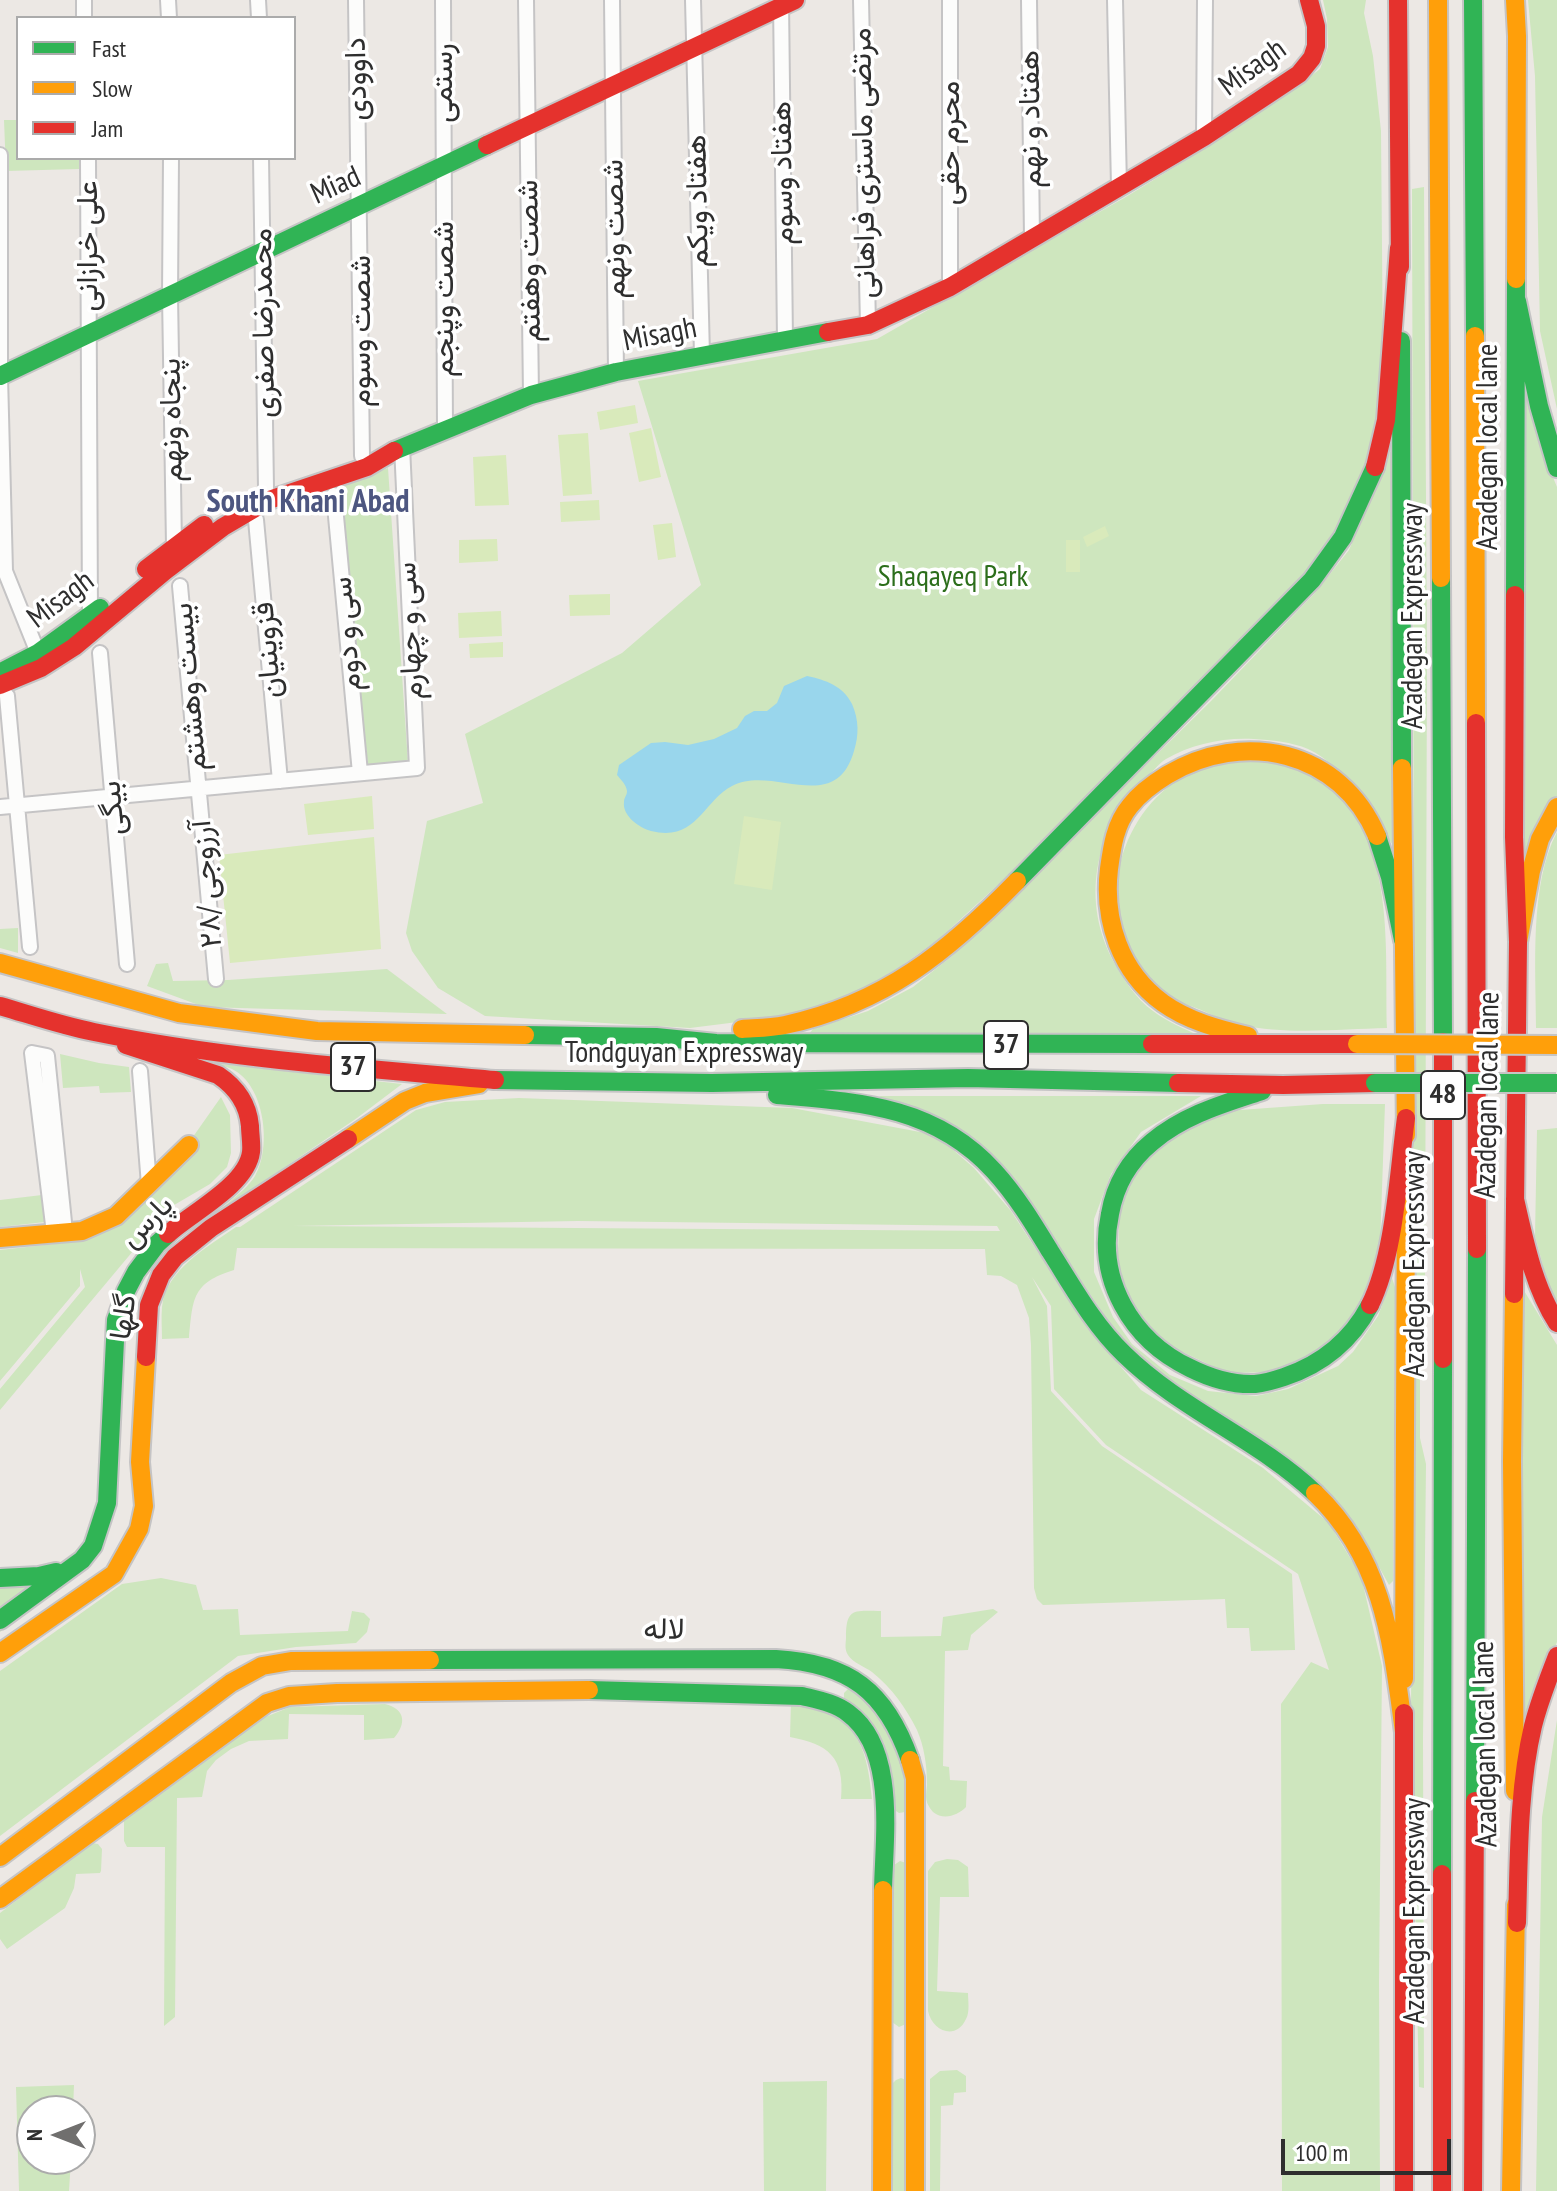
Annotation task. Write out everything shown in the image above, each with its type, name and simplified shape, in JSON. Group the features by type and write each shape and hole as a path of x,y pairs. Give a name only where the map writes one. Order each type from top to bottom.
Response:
{"main road":[{"name":"Misagh","path":"0,672 38,653 90,617 174,546 242,499 367,467 370,458 531,395 616,372 868,325 950,287 1204,137 1299,74 1310,63 1317,48 1313,8 1309,0"},
{"path":"1398,0 1406,1118 1404,2191"},
{"name":"Azadegan Expressway","path":"1438,0 1443,917 1442,2191"},
{"name":"Azadegan Expressway","path":"1473,0 1478,1112 1473,2191"},
{"name":"Azadegan local lane","path":"1511,2191 1517,1923 1512,1622 1518,942 1514,837 1515,0"},
{"name":"Miad","path":"0,376 786,2"},
{"path":"656,1037 782,1026 836,1010 885,990 916,970 942,952 988,911 1268,627 1312,580 1343,537 1377,462 1386,420 1399,248"},
{"path":"1517,301 1542,421 1557,468"},
{"name":"Misagh","path":"4,691 74,647 165,571 267,494"},
{"path":"1285,1044 1192,1019 1163,1003 1140,982 1128,963 1110,925 1106,880 1120,822 1145,790 1174,769 1224,750 1255,748 1313,765 1336,780 1369,819 1384,853 1403,940"},
{"path":"1518,942 1540,839 1557,807"},
{"name":"Tondguyan Expressway","path":"0,963 179,1013 317,1031 656,1037 716,1043 872,1045 1557,1045"},
{"name":"Tondguyan Expressway","path":"0,1006 92,1032 269,1059 501,1081 712,1083 968,1078 1283,1085 1557,1083"},
{"name":"پارس","path":"0,1620 82,1560 93,1546 107,1503 116,1320 126,1291 157,1244 230,1187 247,1165 251,1152 249,1116 229,1082 208,1071 173,1062 92,1032"},
{"name":"گلها","path":"0,1653 114,1574 139,1529 144,1506 140,1462 149,1305 161,1275 175,1257 211,1228 405,1101 425,1093 501,1081"},
{"path":"712,1083 761,1094 847,1102 914,1116 959,1140 982,1160 1015,1197 1102,1331 1123,1354 1173,1395 1297,1477 1335,1513 1352,1536 1369,1565 1381,1595 1390,1631 1404,1732"},
{"path":"1283,1085 1215,1106 1174,1125 1149,1144 1128,1168 1112,1199 1106,1257 1116,1292 1128,1317 1153,1344 1195,1372 1227,1381 1254,1384 1283,1378 1333,1355 1353,1334 1370,1307 1386,1265 1406,1118"},
{"path":"0,1238 82,1231 116,1216 189,1145"},
{"path":"1515,1199 1531,1268 1557,1323"},
{"path":"0,1578 56,1572"},
{"path":"1517,1923 1528,1754 1542,1698 1557,1656"},
{"path":"633,1690 635,1658"},
{"name":"لاله","path":"0,1857 231,1683 262,1666 291,1661 635,1658 776,1659 825,1665 850,1677 879,1699 892,1715 903,1736 915,1778 915,2191"},
{"path":"425,1691 426,1660"},
{"path":"819,1699 825,1665"},
{"name":"لاله","path":"0,1899 267,1703 289,1696 425,1691 633,1690 819,1699 837,1705 869,1735 884,1780 882,2191"},
{"path":"82,1797 104,1824"},
{"path":"884,1844 917,1844"},
{"path":"883,2051 915,2052"}],"street":[{"name":"داوودی","path":"356,0 360,207"},
{"name":"رستمی","path":"443,0 444,167"},
{"name":"شصت وهفتم","path":"526,0 531,395"},
{"name":"شصت ونهم","path":"612,0 616,372"},
{"name":"هفتاد ویکم","path":"693,0 702,355"},
{"name":"مرتضی ماستری فراهانی","path":"861,0 868,325"},
{"name":"محرم حقی","path":"950,0 950,287"},
{"name":"هفتاد و نهم","path":"1029,0 1032,238"},
{"path":"1115,0 1119,187"},
{"path":"1204,137 1205,0"},
{"name":"هفتاد وسوم","path":"785,340 786,2"},
{"path":"0,155 0,376 5,571 38,653"},
{"name":"علی خرازانی","path":"88,160 90,617"},
{"name":"پنجاه ونهم","path":"171,160 174,546"},
{"name":"محمدرضا صفری","path":"261,160 267,494"},
{"name":"شصت وپنجم","path":"444,167 445,430"},
{"name":"شصت وسوم","path":"360,207 370,458"},
{"name":"سی و چهارم","path":"360,773 417,768 402,446"},
{"name":"سی و دوم","path":"334,495 360,773"},
{"name":"قزوینیان","path":"256,520 280,781"},
{"name":"بیست وهشتم","path":"180,586 199,788"},
{"name":"بیگی","path":"100,653 127,964"},
{"path":"4,691 30,947"},
{"path":"0,807 360,773"},
{"name":"آرزوجی /۲۸","path":"199,788 216,979"},
{"path":"47,1056 32,1053 60,1233"},
{"path":"140,1071 149,1185"}],"green space":[{"name":"Shaqayeq Park","path":"1323,0 1366,0 1364,13 1373,56 1381,131 1383,363 1373,441 1349,509 1314,564 1001,882 939,939 900,967 825,1011 690,1028 485,1016 438,988 412,951 406,933 427,821 483,803 465,734 622,653 701,585 638,381 877,339 1124,198 1290,92 1320,69 1328,47"},
{"path":"1528,0 1557,0 1557,409 1540,331 1535,76"},
{"path":"4,120 16,120 16,160 79,160 79,169 6,171"},
{"path":"1424,187 1427,655 1425,1289 1420,1309 1420,1438 1426,1464 1424,2088 1419,2087 1411,1718 1414,930 1412,189"},
{"path":"1522,346 1545,458 1557,487 1557,796 1520,889"},
{"path":"635,405 638,423 600,430 597,412"},
{"path":"651,428 661,477 639,482 629,433"},
{"path":"588,433 592,494 563,496 558,435"},
{"path":"1390,452 1395,454 1395,848 1347,780 1322,757 1308,749 1254,739 1220,740 1197,746 1163,761 1127,800 1113,821 1104,844 1096,892 1104,940 1131,989 1158,1015 1201,1037 809,1034 813,1029 868,1011 913,987 952,956 1211,701 1314,594 1349,550"},
{"path":"506,455 509,505 475,506 473,457"},
{"path":"388,468 408,763 368,766 339,487"},
{"path":"599,500 600,520 561,522 560,502"},
{"path":"672,523 676,557 658,560 653,525"},
{"path":"1105,526 1109,536 1087,547 1083,537"},
{"path":"497,539 498,561 459,563 459,540"},
{"path":"1066,540 1080,540 1080,572 1066,572"},
{"path":"610,594 610,615 570,616 569,595"},
{"path":"501,611 502,636 459,638 458,613"},
{"path":"503,642 503,657 470,658 469,644"},
{"path":"1252,760 1290,767 1316,778 1343,798 1361,827 1380,881 1384,910 1387,1028 1295,1031 1230,1022 1163,994 1142,972 1127,946 1119,918 1117,890 1121,861 1131,834 1147,809 1175,781 1196,769"},
{"path":"372,796 374,829 308,835 304,804"},
{"path":"744,816 781,822 772,890 734,884"},
{"path":"1557,832 1557,1028 1536,1028 1538,902 1548,853"},
{"path":"374,837 381,949 230,963 219,855"},
{"path":"18,928 18,953 0,948 0,929"},
{"path":"168,963 173,981 387,969 447,1014 204,1007 147,986 156,964"},
{"path":"60,1054 129,1067 131,1092 100,1093 99,1086 63,1088"},
{"path":"176,1059 402,1084 194,1229 250,1183 260,1164 264,1134 258,1102 243,1077 232,1069"},
{"path":"879,1096 1201,1096 1141,1132 1111,1174 1094,1219 1094,1272 1113,1317 1132,1344 1170,1375 1208,1391 1256,1396 1288,1389 1338,1366 1353,1352 1378,1316 1392,1278 1395,1287 1393,1581 1389,1585 1356,1525 1126,1347 1007,1172"},
{"path":"221,1097 230,1115 231,1153 227,1167 210,1184 169,1208 0,1410 0,1389 85,1287 80,1269 80,1286 0,1381 0,1250 72,1242 118,1226 195,1134"},
{"path":"519,1098 792,1108 936,1135 974,1168 1011,1211 1088,1329 1141,1390 1263,1468 1329,1523 1361,1576 1382,1666 1380,2191 1282,2191 1281,1704 1311,1662 1329,1670 1298,1574 1106,1445 1054,1389 1051,1306 1032,1277 1047,1306 1051,1391 1102,1446 1292,1574 1295,1650 1251,1651 1249,1628 1227,1628 1225,1599 1043,1605 1037,1599 1034,1588 1029,1318 1017,1285 1001,1276 987,1275 985,1249 237,1248 234,1270 210,1280 197,1294 189,1338 162,1339 165,1293 171,1281 190,1260 416,1110 445,1102","holes":["578,1221 997,1226 1000,1231 293,1226"]},
{"path":"1323,1104 1385,1104 1380,1245 1357,1315 1328,1345 1276,1372 1227,1373 1153,1338 1117,1274 1120,1203 1134,1170 1165,1140 1226,1111"},
{"path":"1557,1128 1557,1307 1551,1296 1535,1236 1537,1130"},
{"path":"42,1195 45,1222 0,1227 0,1200"},
{"path":"1523,1289 1557,1345 1557,1642 1521,1729"},
{"path":"161,1578 196,1585 203,1610 238,1609 240,1635 348,1631 352,1611 364,1613 370,1619 367,1632 356,1643 296,1647 238,1656 0,1836 0,1671 122,1584"},
{"path":"66,1585 0,1632 0,1588"},
{"path":"993,1609 998,1612 971,1635 968,1650 945,1651 943,1766 949,1767 950,1780 967,1781 966,1807 955,1814 937,1815 927,1803 926,1763 917,1730 886,1685 848,1655 846,1627 850,1616 858,1611 881,1611 881,1637 941,1636 943,1617"},
{"path":"848,1689 854,1689 885,1717 908,1780 905,1812 899,1813 893,1809 891,1769 884,1743 844,1698"},
{"path":"791,1702 828,1711 850,1728 866,1760 872,1799 841,1799 840,1773 831,1755 815,1744 790,1737"},
{"path":"385,1704 397,1709 402,1717 401,1727 394,1738 364,1740 364,1715 289,1714 288,1739 249,1741 231,1749 207,1771 202,1797 177,1798 175,2017 164,2026 165,1847 127,1847 124,1821 263,1718 290,1707"},
{"path":"1557,1720 1557,2191 1536,2191 1542,1817"},
{"path":"92,1843 102,1849 100,1873 76,1874 74,1888 65,1908 7,1949 0,1939 0,1913"},
{"path":"958,1860 968,1867 969,1897 940,1897 937,1991 968,1993 966,2019 962,2026 951,2031 934,2024 928,2011 928,1871 935,1862"},
{"path":"900,1861 906,1863 906,2024 899,2027 892,2022 894,1865"},
{"path":"957,2070 966,2076 966,2092 954,2093 953,2105 941,2106 940,2191 930,2191 930,2079 940,2071"},
{"path":"901,2078 906,2080 909,2191 892,2191 892,2084"},
{"path":"827,2081 826,2191 764,2191 763,2082"},
{"path":"74,2085 74,2095 16,2095 16,2087"},
{"path":"19,2175 70,2175 69,2191 19,2191"}],"water":[{"path":"807,676 839,688 852,704 856,716 854,751 845,771 833,781 801,785 748,781 732,786 698,819 679,831 651,831 629,817 624,807 626,789 617,775 619,765 651,743 688,745 714,739 737,728 745,716 754,711 767,711 777,703 784,686"}],"traffic: fast":[{"path":"1473,0 1475,336"},
{"path":"0,376 487,145"},
{"path":"1515,595 1516,279"},
{"path":"1517,301 1539,406 1557,468"},
{"path":"394,451 531,395 616,372 828,332"},
{"path":"1401,341 1402,768"},
{"path":"1017,881 1312,580 1343,537 1375,467"},
{"path":"1441,578 1443,1042"},
{"path":"3,671 38,653 100,608"},
{"path":"1377,836 1390,877 1403,940"},
{"path":"525,1035 656,1037 716,1043 1152,1044"},
{"path":"495,1080 712,1083 968,1078 1178,1083"},
{"path":"1375,1083 1556,1083"},
{"path":"1262,1091 1177,1124 1152,1142 1130,1165 1116,1193 1107,1238 1108,1262 1123,1305 1135,1324 1169,1356 1206,1375 1247,1384 1284,1377 1323,1358 1354,1330 1370,1305"},
{"path":"777,1095 894,1111 921,1120 971,1149 1010,1190 1084,1305 1124,1354 1170,1392 1269,1456 1315,1493"},
{"path":"0,1620 82,1560 93,1546 107,1503 116,1320 136,1272 168,1234"},
{"path":"1475,1801 1477,1249"},
{"path":"1442,1874 1443,1359"},
{"path":"0,1578 56,1572"},
{"path":"430,1660 776,1659 802,1662 824,1667 861,1685 889,1716 910,1760"},
{"path":"589,1690 802,1696 826,1702 848,1713 864,1729 881,1771 885,1820 883,1890"}],"traffic: slow":[{"path":"1438,0 1441,578"},
{"path":"1515,0 1516,279"},
{"path":"1475,336 1476,723"},
{"path":"1248,1036 1204,1024 1163,1003 1148,990 1125,960 1112,926 1108,888 1113,844 1125,813 1152,785 1196,761 1227,753 1257,751 1287,756 1315,767 1340,784 1361,807 1377,836"},
{"path":"1402,768 1406,1135"},
{"path":"1518,942 1540,839 1557,807"},
{"path":"742,1029 780,1026 821,1016 884,989 940,952 1017,881"},
{"path":"0,963 179,1013 317,1031 525,1035"},
{"path":"1357,1044 1557,1045"},
{"path":"348,1139 405,1101 425,1093 479,1084"},
{"path":"0,1238 82,1231 116,1216 189,1145"},
{"path":"1404,1679 1406,1181"},
{"path":"1514,1294 1515,1791"},
{"path":"0,1653 114,1574 139,1529 144,1506 140,1462 146,1357"},
{"path":"1315,1493 1338,1519 1370,1574 1389,1635 1404,1732"},
{"path":"0,1857 231,1683 262,1666 291,1661 430,1660"},
{"path":"0,1899 267,1703 289,1696 337,1693 589,1690"},
{"path":"910,1760 915,1778 915,2191"},
{"path":"882,2191 883,1890"},
{"path":"1511,2191 1516,1905"}],"traffic: jam":[{"path":"487,145 795,0"},
{"path":"828,332 868,325 950,287 1204,137 1299,74 1312,58 1316,46 1316,26 1309,0"},
{"path":"1398,0 1400,267"},
{"path":"1375,467 1386,420 1399,248"},
{"path":"0,685 41,668 74,647 223,527 269,500 367,467 394,451"},
{"path":"146,569 204,525"},
{"path":"1514,1294 1518,942 1514,837 1515,595"},
{"path":"1476,723 1477,1249"},
{"path":"0,1006 82,1030 194,1049 294,1062 495,1080"},
{"path":"1443,1042 1443,1359"},
{"path":"1152,1044 1357,1044"},
{"path":"126,1045 218,1075 240,1097 249,1118 251,1152 240,1176 217,1198 168,1234"},
{"path":"1178,1083 1375,1083"},
{"path":"1370,1305 1390,1238 1406,1118"},
{"path":"146,1357 149,1305 161,1275 175,1257 211,1228 348,1139"},
{"path":"1515,1199 1536,1278 1557,1323"},
{"path":"1517,1923 1524,1775 1533,1726 1557,1656"},
{"path":"1404,1713 1404,2191"},
{"path":"1473,2191 1475,1801"},
{"path":"1442,1874 1442,2191"}],"district":[{"name":"South Khani Abad","path":"308,503"}]}
